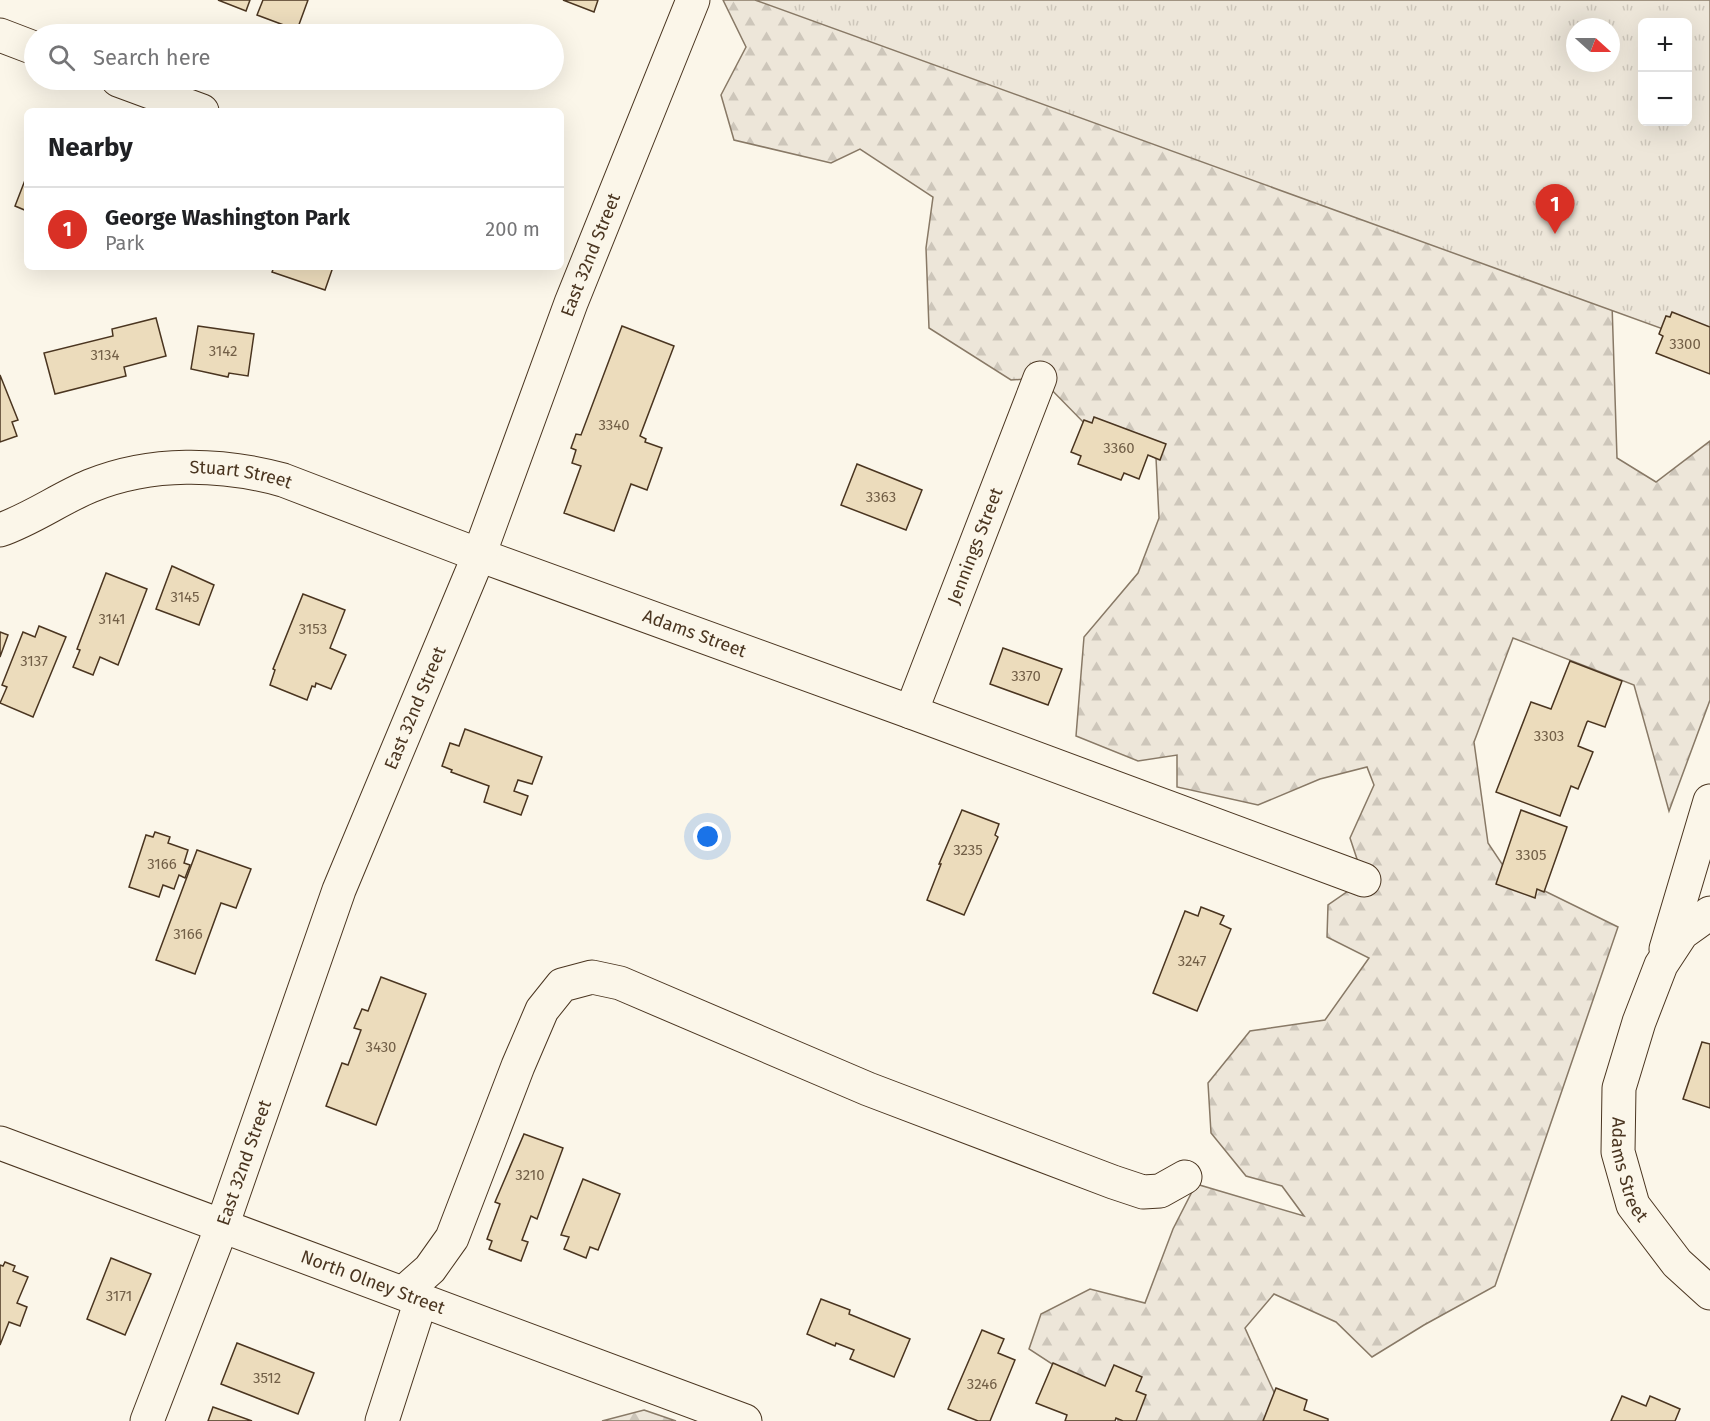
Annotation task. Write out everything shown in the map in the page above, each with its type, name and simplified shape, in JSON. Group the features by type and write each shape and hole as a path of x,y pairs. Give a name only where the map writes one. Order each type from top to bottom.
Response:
{"street":[{"name":"East 32nd Street","path":"147,1421 222,1226 339,890 479,555 571,303 693,0"},
{"path":"0,35 24,44"},
{"path":"145,90 194,108"},
{"name":"Jennings Street","path":"911,712 1040,378"},
{"name":"Stuart Street","path":"0,530 82,490 108,480 154,470 186,467 220,468 250,471 283,480 479,555"},
{"name":"Adams Street","path":"479,555 1364,880"},
{"path":"1661,964 1710,801"},
{"path":"1661,964 1682,933 1710,913"},
{"name":"Adams Street","path":"1661,964 1639,1022 1620,1088 1618,1152 1633,1205 1677,1263 1710,1293"},
{"path":"382,1421 412,1297 452,1238 542,1010 562,985 592,977 620,983 868,1089 1143,1192 1160,1191 1185,1177"},
{"name":"North Olney Street","path":"0,1143 745,1421"}],"green space":[{"path":"723,0 1710,0 1710,216 1611,273 1617,458 1656,482 1710,441 1710,700 1669,811 1634,685 1513,638 1474,742 1488,843 1508,873 1618,927 1495,1286 1372,1357 1336,1322 1274,1294 1245,1328 1278,1401 1266,1421 1118,1421 1118,1407 1029,1349 1041,1314 1090,1289 1145,1303 1173,1229 1196,1184 1304,1216 1282,1186 1246,1176 1211,1133 1208,1083 1250,1031 1325,1020 1369,958 1327,937 1328,905 1364,880 1350,838 1374,785 1367,767 1320,779 1258,805 1177,787 1177,755 1138,761 1076,736 1084,637 1138,573 1159,518 1156,458 1088,427 1040,378 1011,380 929,328 926,248 933,197 860,149 831,163 734,140 721,95 746,47"},
{"path":"755,0 1710,0 1710,346"},
{"path":"644,1410 676,1421 602,1421"}],"building":[{"path":"218,0 250,0 246,11"},
{"path":"263,0 308,0 299,24 281,24 257,15"},
{"path":"563,0 598,0 594,12"},
{"path":"24,183 24,210 15,206"},
{"path":"273,270 332,270 325,290 272,272"},
{"path":"1672,312 1710,327 1710,374 1656,353 1663,336 1659,334 1666,316 1670,317"},
{"path":"156,318 166,356 124,367 126,376 55,394 44,353 113,336 112,329"},
{"path":"198,326 254,334 248,376 229,373 228,377 191,369"},
{"path":"622,326 674,346 640,436 646,439 645,442 662,448 647,490 631,484 614,531 564,513 581,466 572,463 576,450 571,448 576,434 581,435"},
{"path":"0,375 18,420 12,422 17,436 0,442"},
{"path":"1094,417 1166,444 1160,460 1148,455 1139,479 1124,473 1121,480 1078,464 1081,456 1071,452 1084,420 1092,423"},
{"path":"857,464 922,490 906,530 841,505"},
{"path":"172,566 214,585 199,625 156,609"},
{"path":"106,573 147,589 118,665 100,657 93,675 73,667 80,650 77,649"},
{"path":"303,594 345,610 330,648 346,655 331,689 316,683 315,687 312,686 307,700 270,685 275,670 273,669"},
{"path":"39,626 66,637 33,717 0,703 7,687 2,685 23,632 35,637"},
{"path":"0,632 8,635 0,657"},
{"path":"1003,648 1062,669 1048,705 990,684"},
{"path":"1570,661 1622,681 1605,727 1587,722 1578,746 1593,752 1578,789 1571,786 1560,816 1496,792 1531,702 1551,709"},
{"path":"465,729 542,757 532,784 518,780 514,791 528,796 521,815 484,802 489,786 451,772 452,770 442,766 450,743 459,746"},
{"path":"962,810 999,824 995,835 998,837 964,915 927,900 941,864 939,864"},
{"path":"1521,810 1567,827 1544,892 1537,889 1535,898 1496,884"},
{"path":"155,832 170,837 168,843 188,850 184,863 190,865 185,878 179,875 174,889 163,885 159,897 129,887 146,835 153,837"},
{"path":"197,850 251,869 236,908 221,903 195,974 156,960"},
{"path":"1201,907 1224,916 1220,924 1231,929 1197,1011 1153,993 1185,911 1198,916"},
{"path":"381,977 426,994 376,1125 326,1106 342,1063 348,1065 361,1030 354,1028 362,1009 368,1011"},
{"path":"1702,1042 1710,1044 1710,1108 1683,1099"},
{"path":"524,1134 563,1148 537,1219 531,1216 522,1240 528,1242 521,1261 489,1249 492,1241 487,1239 500,1204 495,1202"},
{"path":"583,1179 620,1194 598,1250 590,1247 586,1258 564,1249 569,1237 561,1235"},
{"path":"111,1258 151,1274 125,1335 87,1319"},
{"path":"5,1262 15,1266 13,1271 28,1277 17,1303 27,1307 20,1326 9,1322 0,1345 0,1265 3,1266"},
{"path":"821,1299 850,1310 849,1314 910,1339 894,1377 850,1359 854,1350 836,1343 835,1346 807,1334"},
{"path":"982,1330 1004,1339 998,1353 1015,1360 990,1421 978,1421 948,1409"},
{"path":"237,1343 314,1373 298,1414 221,1384"},
{"path":"1053,1363 1105,1386 1114,1365 1142,1377 1136,1391 1146,1395 1136,1421 1123,1421 1116,1418 1115,1421 1065,1421 1067,1415 1036,1403"},
{"path":"1276,1388 1307,1400 1304,1410 1328,1419 1328,1421 1263,1421"},
{"path":"1622,1396 1646,1406 1650,1396 1680,1409 1675,1421 1611,1421"},
{"path":"213,1407 252,1421 208,1421"}],"place":[{"name":"George Washington Park","path":"1555,234"}]}
